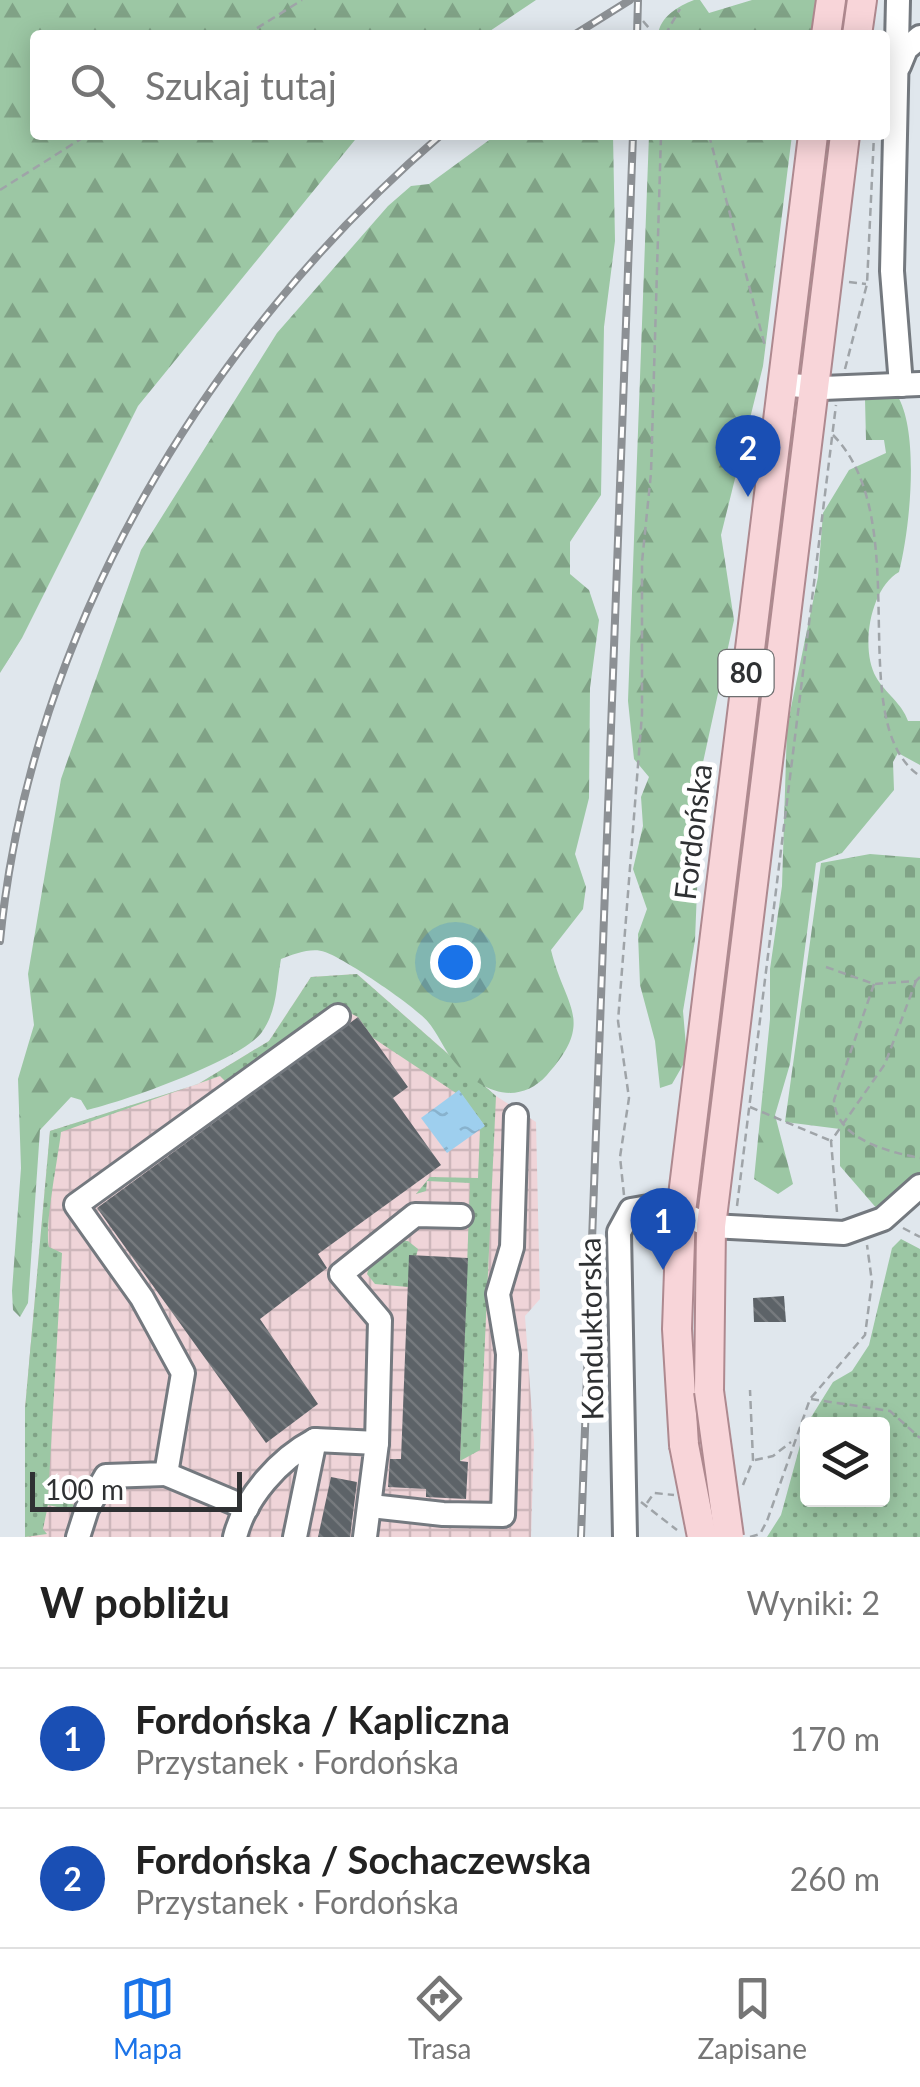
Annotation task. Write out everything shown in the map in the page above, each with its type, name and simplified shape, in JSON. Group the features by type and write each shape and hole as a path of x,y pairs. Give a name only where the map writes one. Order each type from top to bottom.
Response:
{"main road":[{"path":"827,30 830,0"},
{"path":"858,30 862,0"},
{"name":"Fordońska","path":"702,1537 684,1445 677,1329 681,1212 812,140"},
{"name":"80","path":"729,1537 709,1391 711,1226 826,387 845,140"}],"street":[{"path":"782,384 910,385 892,271 898,0"},
{"path":"898,70 906,49 920,37"},
{"path":"166,1474 194,1372 76,1205 338,1016"},
{"path":"371,1506 444,1526 503,1526 508,1354 498,1294 512,1247 516,1116"},
{"path":"711,1226 839,1233 884,1219 920,1186"},
{"name":"Konduktorska","path":"625,1537 619,1232 631,1210 660,1205 711,1226"},
{"path":"365,1537 377,1443 380,1320 341,1274 415,1215 461,1216"},
{"path":"78,1537 86,1508 106,1476 166,1474 236,1527 277,1469 315,1440 377,1443"},
{"path":"295,1537 315,1440"}],"path":[{"path":"254,30 302,0"},
{"path":"668,30 680,10"},
{"path":"643,21 650,30"},
{"path":"0,190 78,140"},
{"path":"631,1210 619,1176 629,1098 618,1021 642,714 642,562 651,473 661,140"},
{"path":"710,140 765,344"},
{"path":"740,1228 737,1206 833,435 826,387 867,284 874,140"},
{"path":"843,282 867,284"},
{"path":"822,425 847,450 870,498 880,584 885,718 890,740 920,776"},
{"path":"826,967 874,984 916,981"},
{"path":"839,1233 831,1141 884,1064 920,976"},
{"path":"845,1120 838,1121 834,1100 874,984"},
{"path":"750,1108 831,1141"},
{"path":"845,1120 853,1135 866,1142 920,1158"},
{"path":"748,1537 760,1534 768,1520 810,1399 865,1335 872,1282 865,1228"},
{"path":"810,1399 890,1411 920,1438"},
{"path":"753,1460 773,1456 792,1442"},
{"path":"624,1504 647,1502 687,1536"}],"shaded area":[{"path":"357,974 496,1096 536,1122 540,1299 525,1316 534,1442 531,1537 25,1537 25,1408 50,1131 198,1084 269,1041 311,977"}],"green space":[{"path":"0,0 536,0 491,30 30,30 30,140 355,140 138,406 22,638 0,673"},
{"path":"700,0 709,13 752,0 816,0 812,30 660,30 682,5"},
{"path":"489,140 613,140 615,241 604,327 601,495 570,542 570,574 589,590 599,620 590,688 589,798 575,854 586,887 583,909 551,950 573,1014 570,1040 562,1056 535,1085 511,1093 498,1091 462,1070 426,1019 360,971 320,951 281,959 271,1015 250,1043 207,1067 104,1106 87,1110 81,1100 71,1097 40,1130 28,1303 20,1317 13,1310 12,1291 21,1168 18,1079 34,1025 28,974 61,779 141,550 277,333 388,206 411,186 429,184"},
{"path":"649,140 791,140 763,366 721,535 734,620 702,767 695,940 683,1011 687,1058 672,1084 660,1088 655,1041 640,985 638,934 647,909 633,869 643,826 641,797 649,777 634,759 628,701"},
{"path":"821,140 836,140 809,375 796,378"},
{"path":"897,395 909,432 911,456 907,531 899,572 881,591 875,605 869,651 880,683 908,721 920,721 920,765 898,753 893,762 894,790 842,853 816,863 790,1064 775,1115 793,1184 778,1194 754,1179 770,1019 770,969 782,886 787,727 818,577 823,513 849,470 886,453 884,440 866,440 865,399"},
{"path":"787,419 802,421 711,1152 695,1151"},
{"path":"870,854 920,858 920,1178 878,1210 840,1166 840,1129 785,1122 821,863"},
{"path":"357,974 496,1096 480,1450 460,1461 470,1183 427,1181 426,1191 416,1194 430,1177 478,1178 480,1129 484,1125 459,1091 456,1093 373,1038 358,1017 334,1005 227,1083 220,1076 199,1083 269,1041 311,977"},
{"path":"191,1086 61,1132 48,1224 49,1247 62,1253 48,1498 80,1506 80,1512 48,1505 43,1529 47,1534 25,1537 25,1408 50,1131"},
{"path":"901,1239 920,1249 920,1537 767,1537 781,1515 800,1445 800,1507 890,1507 890,1417 811,1417 833,1382 852,1371 869,1345 892,1248"},
{"path":"394,1240 408,1241 418,1249 408,1287 375,1284 367,1274 371,1260"}],"water":[{"path":"459,1090 485,1126 447,1153 421,1118"}],"building":[{"path":"358,1017 408,1087 393,1098 441,1165 318,1254 327,1268 260,1319 318,1404 266,1443 97,1208"},
{"path":"409,1255 468,1258 460,1461 468,1462 466,1499 426,1497 426,1489 388,1487 390,1459 401,1459"},
{"path":"784,1296 786,1322 754,1322 753,1298"},
{"path":"331,1477 357,1482 350,1537 318,1537"}],"railway":[{"path":"582,30 630,0"},
{"path":"637,30 638,0"},
{"path":"0,941 18,825 49,712 91,602 144,497 207,396 278,302 356,215 436,140"},
{"path":"581,1537 633,140"}],"place":[{"name":"Fordońska / Sochaczewska","path":"748,497"},
{"name":"Fordońska / Kapliczna","path":"663,1270"}]}
